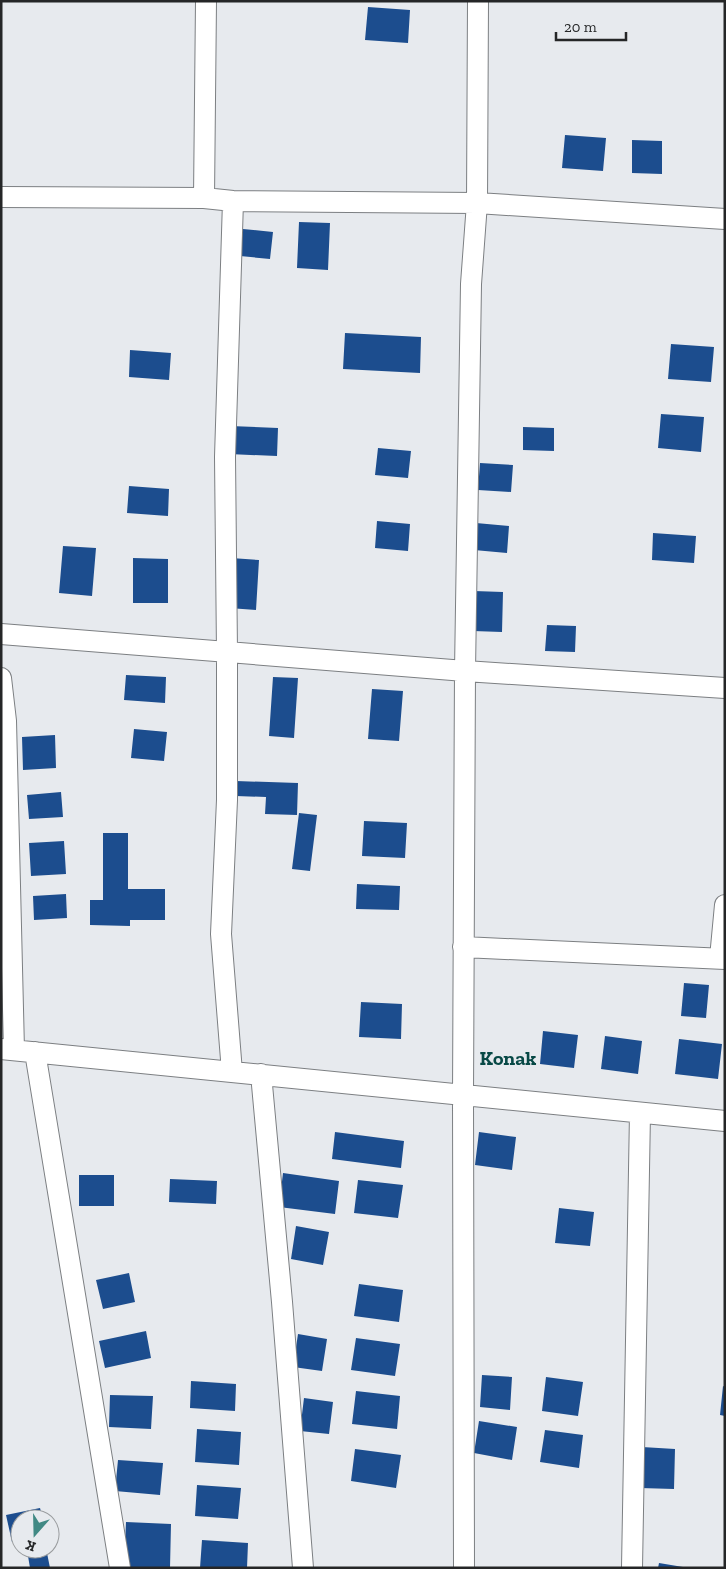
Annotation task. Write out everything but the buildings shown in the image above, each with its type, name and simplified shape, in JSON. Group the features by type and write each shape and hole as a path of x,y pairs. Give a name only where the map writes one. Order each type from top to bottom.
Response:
{"street":[{"path":"204,198 206,1"},
{"path":"464,1568 462,1096 465,671 471,284 477,203 478,1"},
{"path":"1,197 204,198 233,201 477,203 725,219"},
{"path":"232,1072 221,934 227,800 225,457 233,201"},
{"path":"1,634 465,671 725,688"},
{"path":"1,678 6,721 4,807 8,1049 725,1121"},
{"path":"463,948 722,959 725,905"},
{"path":"35,1052 120,1568"},
{"path":"261,1074 282,1302 303,1568"},
{"path":"632,1568 640,1113"}],"district":[{"name":"Konak","path":"508,1058"}]}
